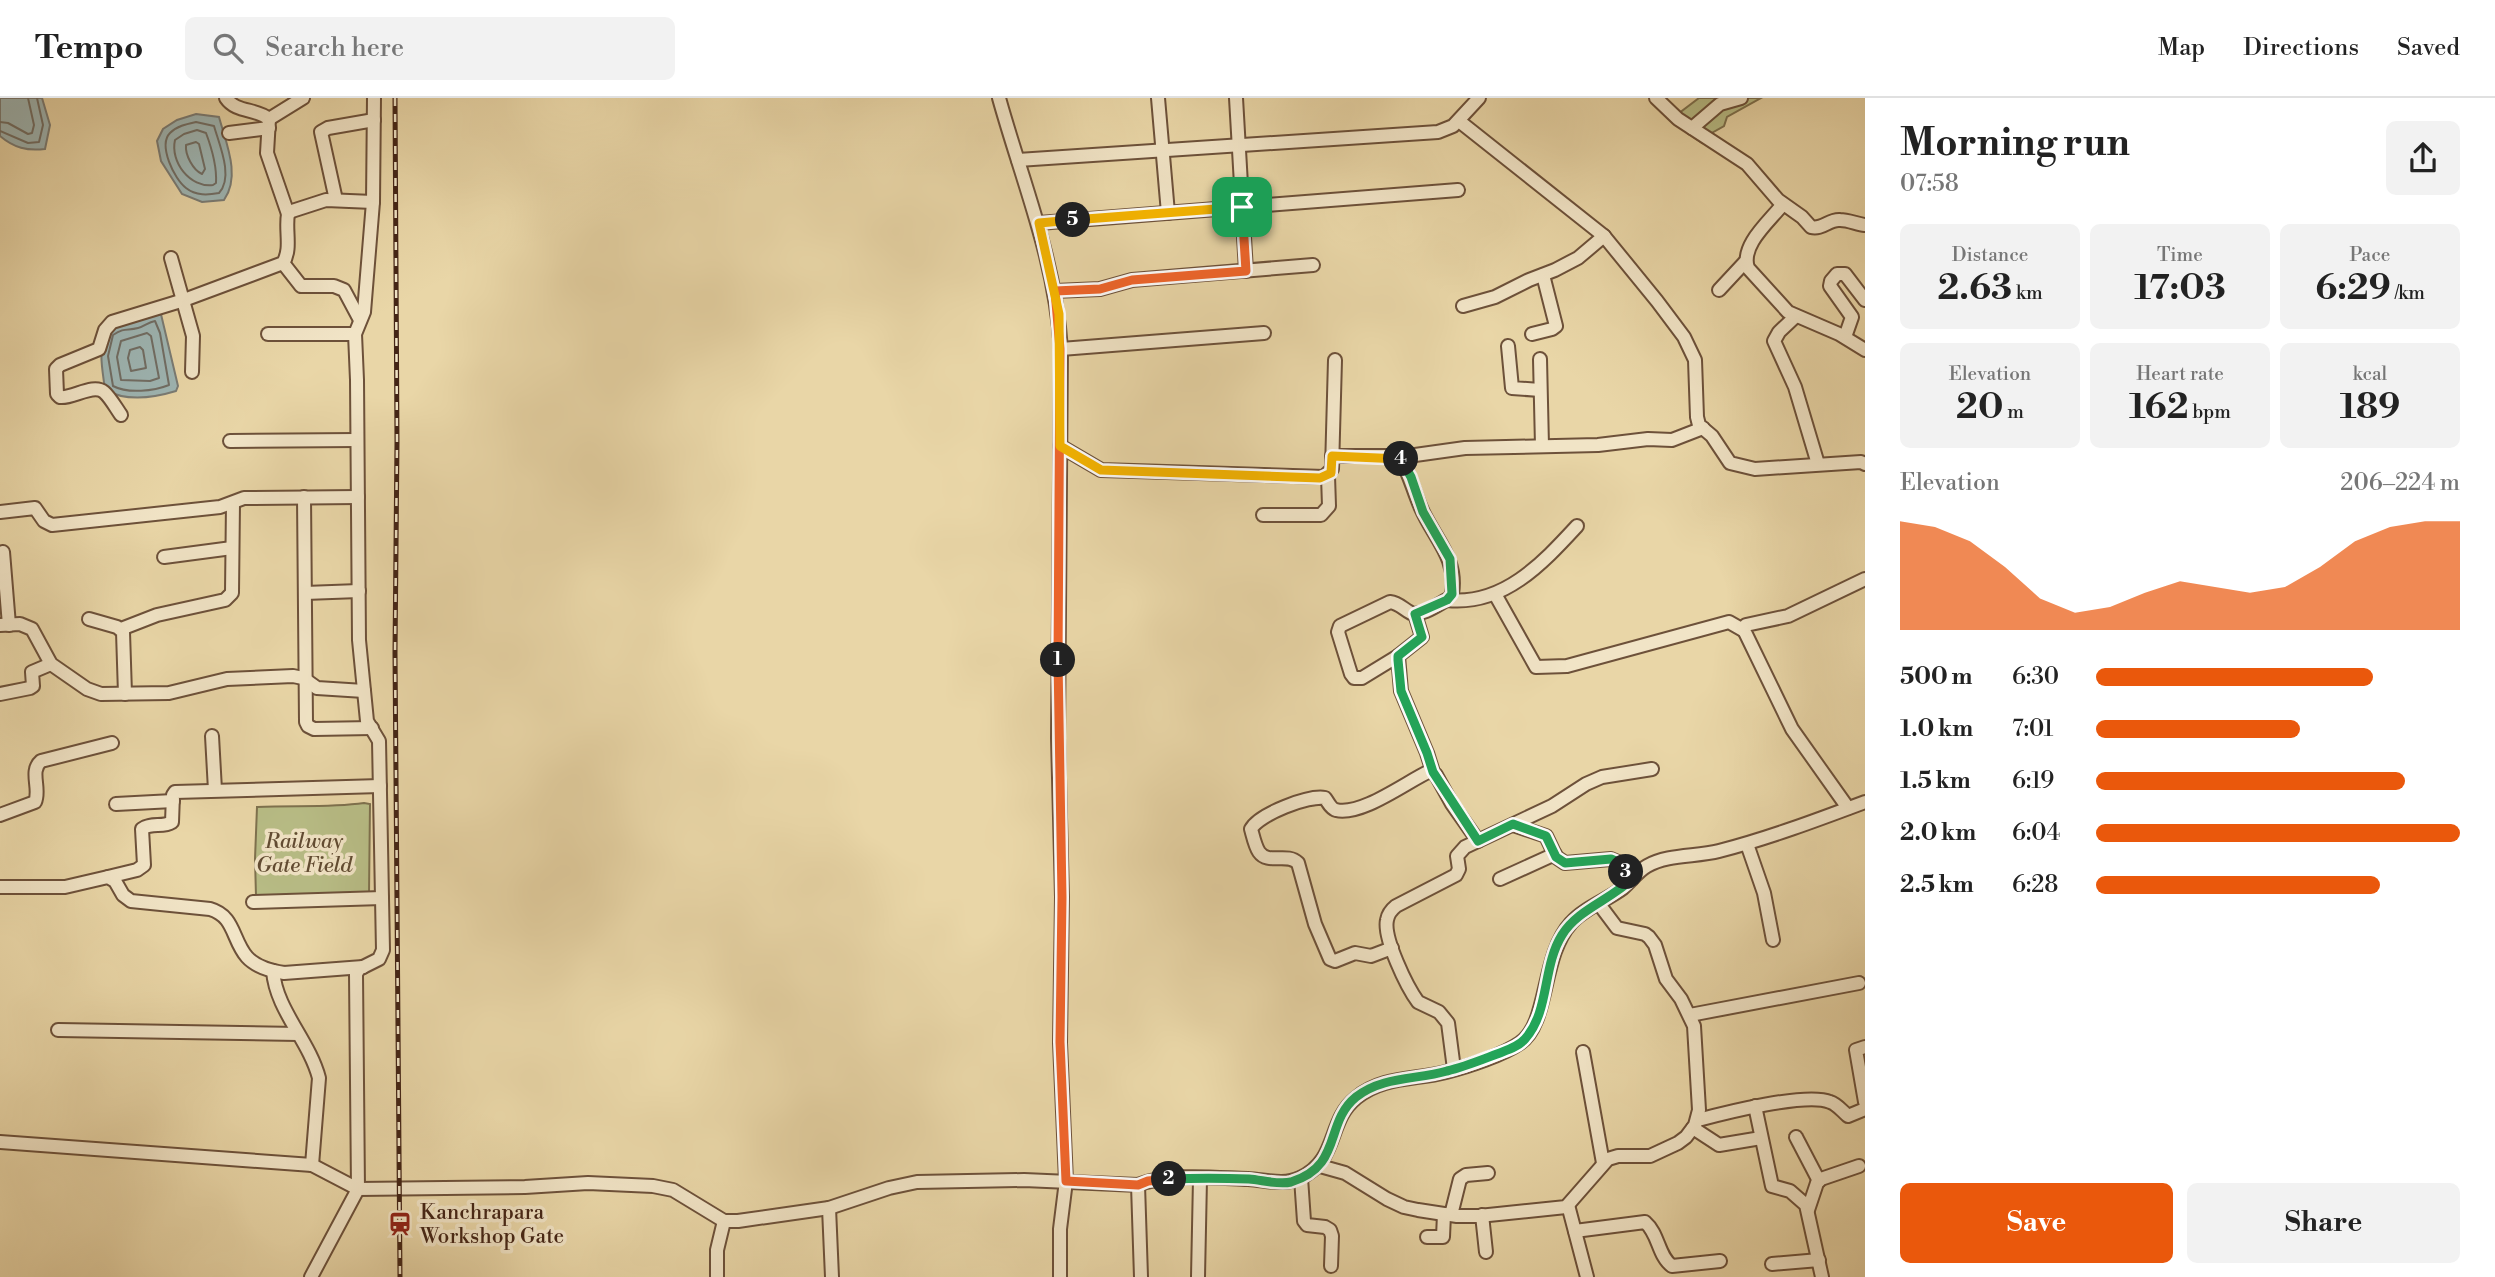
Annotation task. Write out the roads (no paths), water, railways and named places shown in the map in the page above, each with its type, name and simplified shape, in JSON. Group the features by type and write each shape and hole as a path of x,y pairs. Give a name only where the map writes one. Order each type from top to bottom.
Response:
{"street":[{"path":"121,415 104,391 98,389 60,397 57,394 56,369 99,349 105,330 112,322 184,300 283,262 288,253 288,214 267,153 269,123 265,115 238,108 227,102 226,98"},
{"path":"229,133 269,123 303,98"},
{"path":"311,1277 358,1189 356,974 382,955 379,741 367,720 359,640 355,334 364,312 373,202 374,98"},
{"path":"999,98 1039,223 1055,291 1060,349 1060,1042 1066,1181 1060,1229 1059,1277"},
{"path":"1158,98 1168,213"},
{"path":"1236,98 1246,271"},
{"path":"1018,160 1438,132 1459,121 1479,98"},
{"path":"1656,98 1672,115 1747,164 1783,204 1815,229 1843,219 1865,225"},
{"path":"1692,128 1720,104 1741,98"},
{"path":"336,200 321,132 328,128 374,120"},
{"path":"1459,121 1604,236 1657,301 1690,349 1697,370 1699,425 1715,440 1730,463 1755,469 1861,462 1865,464"},
{"path":"1039,223 1458,190"},
{"path":"288,214 320,201 373,202"},
{"path":"1783,204 1748,250 1748,268 1781,305 1796,316 1844,337 1865,350"},
{"path":"1463,306 1495,297 1578,258 1604,236"},
{"path":"171,258 193,341 192,372"},
{"path":"1719,290 1746,261"},
{"path":"283,262 300,285 334,286 344,290 360,320"},
{"path":"1055,291 1100,289 1132,280 1313,265"},
{"path":"1844,337 1852,317 1830,286 1831,281 1837,274 1845,274 1865,300"},
{"path":"1532,334 1556,326 1543,275"},
{"path":"1796,316 1779,332 1774,341 1795,387 1818,464"},
{"path":"1060,349 1264,333"},
{"path":"268,334 355,334"},
{"path":"1508,346 1512,388 1540,390"},
{"path":"1540,359 1542,446"},
{"path":"1263,515 1321,515 1329,506 1328,476 1332,469 1335,360"},
{"path":"1332,456 1400,457 1465,448 1598,445 1648,439 1672,440 1703,428"},
{"path":"230,441 357,440"},
{"path":"1060,446 1101,470 1320,478 1328,476"},
{"path":"1400,457 1411,477 1423,512 1450,559 1454,588 1447,600"},
{"path":"0,512 34,508 44,521 52,525 220,507 244,498 358,497"},
{"path":"304,498 306,722 310,728 373,728"},
{"path":"89,619 121,629 157,615 230,597 233,503"},
{"path":"1415,614 1447,600 1468,600 1495,594 1538,567 1577,526"},
{"path":"164,557 232,548"},
{"path":"3,552 4,625 20,624 32,629 51,664 94,693 169,693 233,678 293,676 317,688 364,691"},
{"path":"1743,630 1746,625 1788,616 1865,579"},
{"path":"305,593 359,591"},
{"path":"1495,594 1536,667 1567,666 1729,622 1743,630 1792,729 1848,808"},
{"path":"1392,601 1415,614 1422,637 1398,656 1362,678 1354,678 1343,649 1340,626 1392,601"},
{"path":"121,629 124,637 125,694"},
{"path":"1398,656 1401,691 1433,772 1478,841"},
{"path":"0,694 30,688 33,686 32,672 51,664"},
{"path":"212,736 215,790"},
{"path":"0,815 35,803 35,769 41,761 112,743"},
{"path":"1454,1069 1448,1023 1439,1012 1418,1002 1392,948 1386,930 1390,911 1456,875 1459,869 1457,856 1465,847 1552,806 1594,780 1652,769"},
{"path":"1392,948 1371,956 1355,953 1335,961 1330,959 1315,924 1298,863 1287,857 1263,856 1259,852 1252,827 1257,820 1276,811 1317,797 1325,798 1336,810 1364,806 1428,772 1433,772"},
{"path":"0,887 65,887 137,870 144,865 142,829 172,822 173,795 179,791 380,786"},
{"path":"116,804 173,801"},
{"path":"0,1142 312,1165 358,1189 525,1187 588,1183 653,1186 673,1190 724,1220 738,1221 829,1208 889,1188 917,1182 1024,1180 1138,1185 1154,1180 1200,1178 1287,1183 1320,1166 1329,1150 1341,1116 1355,1098 1378,1084 1454,1069 1522,1042 1538,1017 1551,958 1561,936 1573,921 1647,866 1747,844 1865,802"},
{"path":"1513,824 1543,833 1559,860 1569,864 1611,859 1618,862 1632,879"},
{"path":"1747,844 1764,893 1773,940"},
{"path":"1500,879 1555,854"},
{"path":"108,877 115,881 123,895 131,901 210,909 222,914 230,922 246,956 273,971 284,973 363,967"},
{"path":"253,902 382,898"},
{"path":"1320,1166 1353,1176 1404,1207 1482,1216 1558,1209 1569,1205 1608,1159 1618,1156 1650,1156 1678,1143 1695,1124 1699,1110 1694,1026 1681,999 1668,984 1655,945 1649,937 1617,928 1599,904"},
{"path":"273,971 275,989 314,1064 320,1084 312,1165"},
{"path":"1690,1015 1859,983"},
{"path":"58,1030 298,1034"},
{"path":"1865,1047 1856,1050 1865,1102"},
{"path":"1583,1052 1603,1163"},
{"path":"1695,1124 1755,1106 1822,1100 1833,1103 1847,1116 1865,1109"},
{"path":"1755,1106 1772,1186 1790,1191 1804,1201 1822,1277"},
{"path":"1695,1124 1718,1145 1761,1138"},
{"path":"1796,1137 1819,1181"},
{"path":"1808,1210 1819,1181 1828,1175 1859,1166"},
{"path":"1427,1237 1443,1237 1460,1180 1466,1175 1488,1173"},
{"path":"1198,1277 1200,1178"},
{"path":"1301,1178 1304,1221 1307,1225 1330,1230 1331,1266"},
{"path":"1138,1185 1140,1277"},
{"path":"1569,1205 1587,1277"},
{"path":"829,1208 832,1277"},
{"path":"1482,1216 1486,1252"},
{"path":"717,1277 717,1250 724,1220"},
{"path":"1575,1231 1645,1222 1651,1227 1667,1262 1672,1266 1720,1261"},
{"path":"1772,1264 1819,1260"}],"water":[{"path":"0,98 42,98 50,125 45,149 21,148 0,136"},
{"path":"196,114 219,117 232,170 229,191 224,200 202,202 182,194 161,161 157,141 163,129 177,120"},
{"path":"160,310 178,386 176,391 140,398 113,394 105,390 101,353 107,332 119,324 133,319 135,322"}],"railway":[{"path":"395,98 395,653 400,1277"}],"place":[{"name":"Kanchrapara Workshop Gate","path":"400,1224"}],"park label":[{"name":"Railway Gate Field","path":"304,853"}]}
